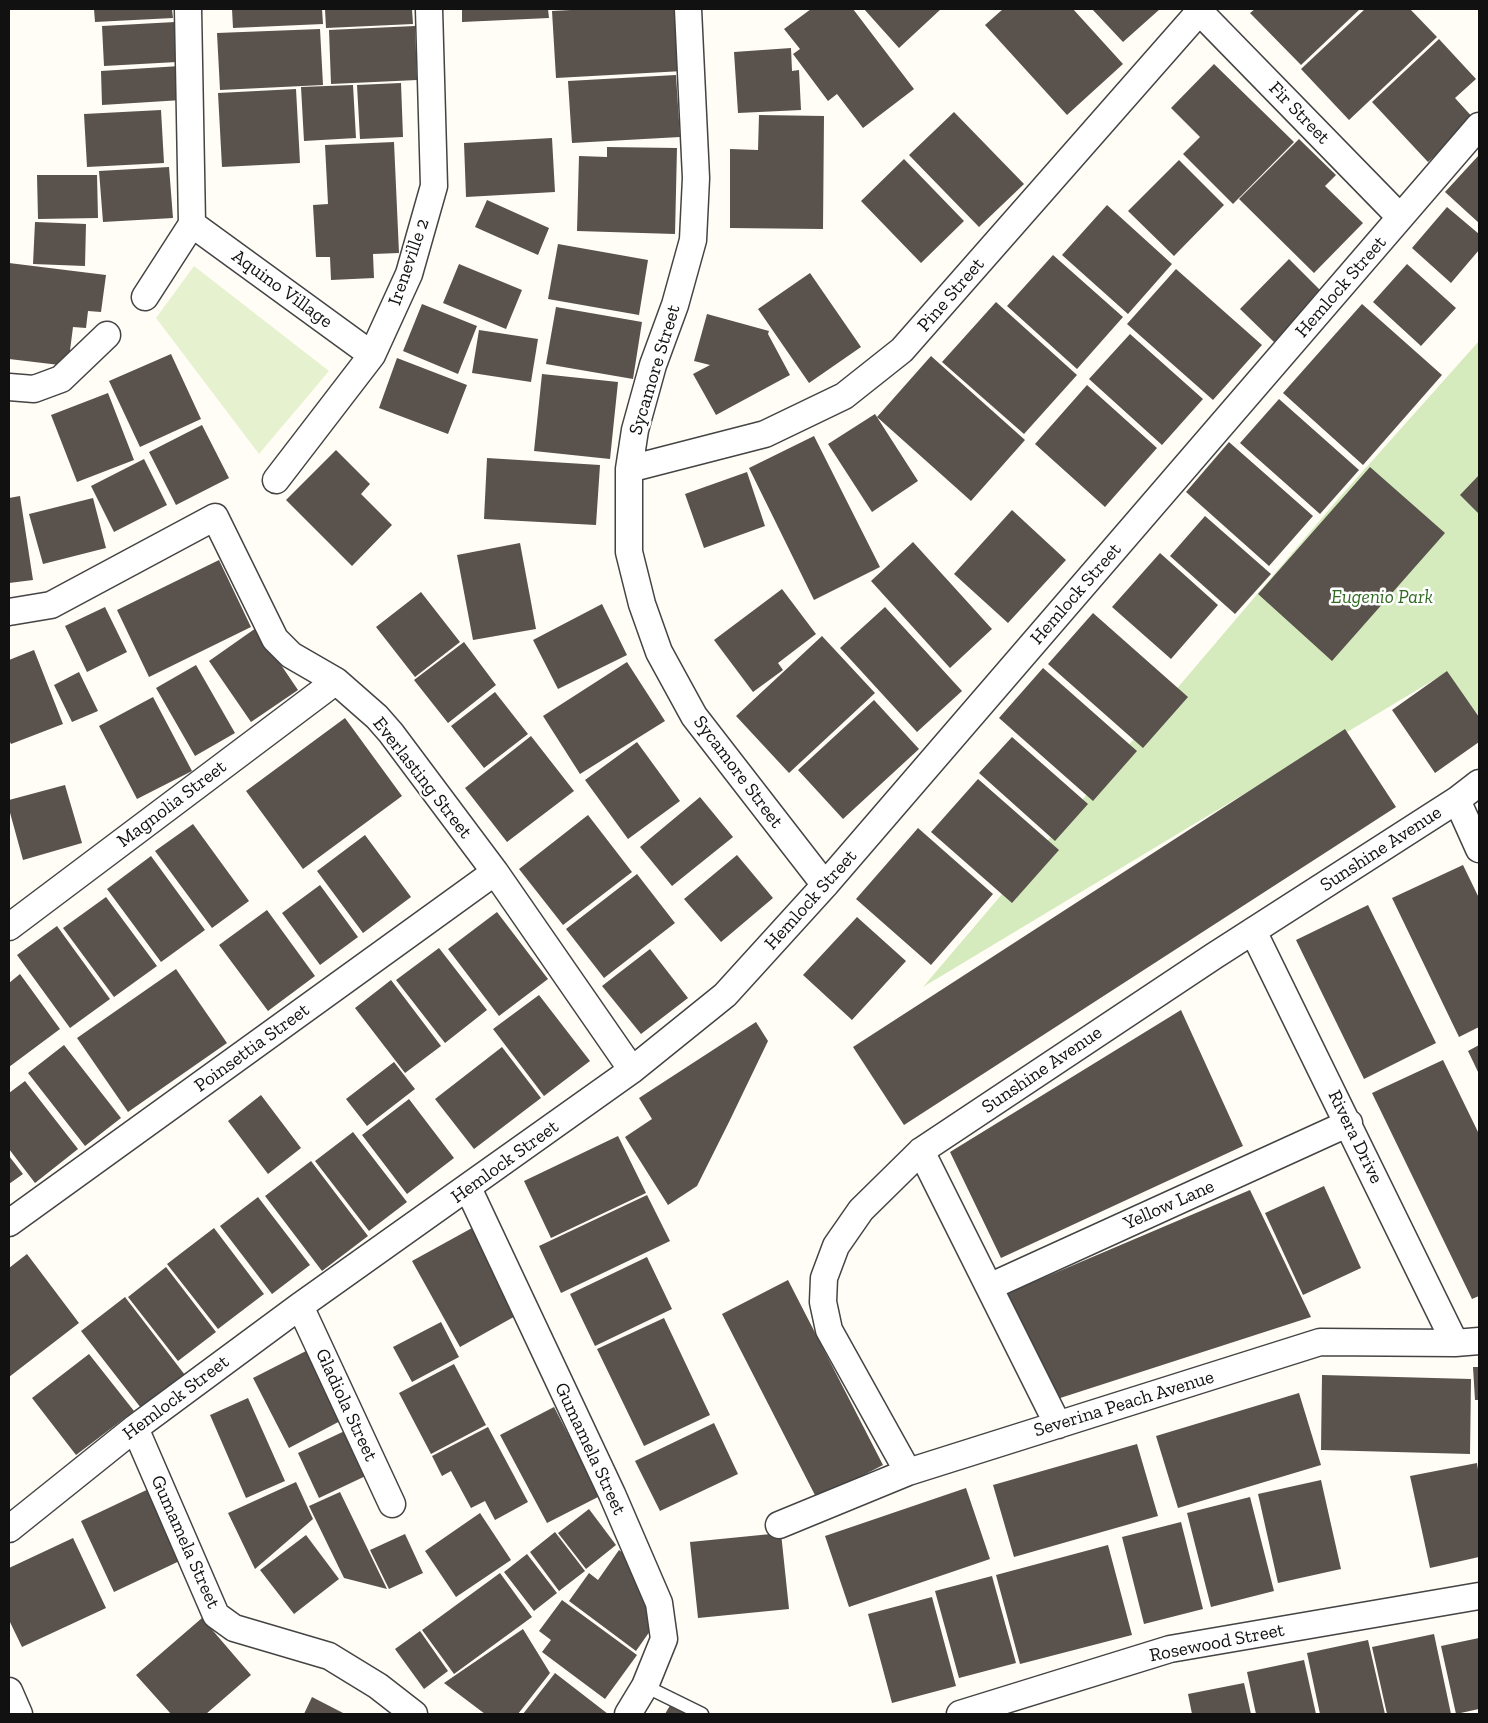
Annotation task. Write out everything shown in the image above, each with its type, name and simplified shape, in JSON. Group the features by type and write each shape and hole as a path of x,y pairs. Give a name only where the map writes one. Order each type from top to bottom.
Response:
{"street":[{"path":"144,297 192,224 188,9"},
{"name":"Ireneville 2","path":"276,480 372,355 409,274 434,186 429,9"},
{"name":"Sycamore Street","path":"688,9 696,178 693,240 675,305 653,365 635,430 629,469 629,552 642,604 660,652 694,716 825,885"},
{"name":"Pine Street","path":"629,469 765,434 844,396 902,350 1198,10"},
{"name":"Fir Street","path":"1198,10 1400,217"},
{"name":"Hemlock Street","path":"9,1529 135,1428 300,1306 632,1070 725,996 825,885 1479,126"},
{"name":"Aquino Village","path":"192,224 372,355"},
{"path":"9,387 34,389 61,379 107,334"},
{"name":"Everlasting Street","path":"9,612 51,604 215,516 275,639 291,655 336,681 377,717 494,872 632,1070"},
{"name":"Magnolia Street","path":"9,927 336,681"},
{"name":"Sunshine Avenue","path":"908,1472 829,1330 823,1302 824,1278 836,1246 860,1210 921,1151 1253,931 1457,800 1479,783"},
{"path":"1457,800 1479,849"},
{"name":"Poinsettia Street","path":"9,1223 494,872"},
{"name":"Rivera Drive","path":"1253,931 1349,1123 1467,1342"},
{"name":"Yellow Lane","path":"989,1287 1349,1123"},
{"path":"921,1151 1058,1425"},
{"name":"Gumamela Street","path":"468,1188 612,1494 659,1603 664,1639 645,1686 628,1714"},
{"name":"Gladiola Street","path":"300,1306 392,1504"},
{"name":"Severina Peach Avenue","path":"779,1525 908,1472 1320,1342 1467,1342"},
{"name":"Gumamela Street","path":"135,1428 216,1615 234,1628 329,1656 378,1686 414,1714"},
{"name":"Rosewood Street","path":"960,1714 1170,1649 1479,1596"},
{"path":"9,1691 20,1714"}],"lane":[{"path":"645,1686 702,1714"}],"green space":[{"path":"194,266 329,371 259,454 156,318"},
{"name":"Eugenio Park","path":"1479,341 1479,717 1447,672 923,987 1339,498"}],"building":[{"path":"94,9 172,9 173,18 95,22"},
{"path":"232,9 322,9 323,24 233,28"},
{"path":"325,9 412,9 413,24 326,28"},
{"path":"462,9 548,9 549,18 462,22"},
{"path":"679,9 683,71 556,78 552,11"},
{"path":"811,9 853,9 914,89 863,128 837,94 828,101 793,54 800,49 784,29"},
{"path":"864,9 941,9 899,48"},
{"path":"1003,9 1073,9 1123,64 1067,115 985,25"},
{"path":"1092,9 1160,9 1123,42"},
{"path":"1255,9 1360,9 1301,65 1250,13"},
{"path":"1365,9 1410,9 1437,37 1349,120 1301,69"},
{"path":"175,22 177,62 104,66 102,26"},
{"path":"415,26 417,80 331,84 329,30"},
{"path":"320,29 323,85 220,90 217,33"},
{"path":"1439,39 1476,79 1455,98 1475,120 1428,162 1372,102"},
{"path":"791,48 792,71 799,70 801,110 738,113 734,52"},
{"path":"1214,64 1294,142 1233,204 1183,154 1200,137 1171,108"},
{"path":"180,66 182,100 102,105 101,71"},
{"path":"676,75 680,137 572,143 568,81"},
{"path":"401,83 403,137 360,139 357,85"},
{"path":"353,85 356,138 304,141 301,87"},
{"path":"296,89 300,163 222,167 218,93"},
{"path":"161,110 164,163 87,167 84,114"},
{"path":"954,112 1024,184 979,227 909,155"},
{"path":"759,115 824,116 823,229 730,228 730,149 758,150"},
{"path":"552,138 555,192 466,197 464,143"},
{"path":"1299,139 1336,175 1325,186 1363,223 1314,273 1239,199"},
{"path":"394,142 399,253 373,254 374,278 331,280 330,257 316,257 313,205 328,204 325,145"},
{"path":"607,147 677,148 675,234 577,231 579,156 607,157"},
{"path":"1479,155 1479,223 1445,192"},
{"path":"904,159 964,221 921,263 861,201"},
{"path":"1179,160 1224,205 1174,256 1128,211"},
{"path":"169,167 173,218 103,222 99,171"},
{"path":"37,175 97,175 98,218 38,219"},
{"path":"487,200 549,228 538,255 475,227"},
{"path":"1107,205 1172,264 1128,314 1062,255"},
{"path":"1447,207 1479,234 1479,250 1451,283 1412,248"},
{"path":"35,222 86,224 85,266 33,264"},
{"path":"558,244 648,260 639,315 548,299"},
{"path":"1053,255 1123,317 1077,369 1007,306"},
{"path":"1289,259 1323,293 1274,342 1240,309"},
{"path":"9,263 106,275 101,312 88,311 86,328 73,327 68,366 9,359"},
{"path":"459,264 522,290 506,329 443,303"},
{"path":"1407,264 1456,308 1421,346 1373,302"},
{"path":"1176,269 1262,345 1213,400 1127,324"},
{"path":"810,273 861,347 809,383 758,309"},
{"path":"996,302 1077,375 1024,434 942,362"},
{"path":"422,304 477,326 458,374 403,351"},
{"path":"1362,304 1442,375 1363,465 1283,393"},
{"path":"556,307 642,322 633,379 546,364"},
{"path":"707,314 769,331 768,334 790,375 716,415 693,374 710,365 694,361"},
{"path":"479,330 538,339 531,382 472,373"},
{"path":"1130,334 1203,399 1162,445 1089,379"},
{"path":"171,354 201,419 140,447 109,381"},
{"path":"931,356 1025,440 971,501 877,417"},
{"path":"397,358 467,385 448,434 379,408"},
{"path":"542,374 618,382 610,459 534,451"},
{"path":"1087,385 1157,448 1105,507 1035,444"},
{"path":"108,393 134,460 77,482 51,415"},
{"path":"1279,399 1359,470 1320,514 1240,443"},
{"path":"875,414 918,481 872,512 828,444"},
{"path":"202,425 229,478 176,505 149,452"},
{"path":"814,436 880,567 814,600 749,468"},
{"path":"1229,442 1313,516 1269,566 1186,492"},
{"path":"336,450 370,484 361,494 392,525 352,566 286,500"},
{"path":"487,458 600,465 596,525 484,519"},
{"path":"144,459 167,505 114,532 91,486"},
{"path":"1370,467 1445,533 1332,661 1258,594"},
{"path":"747,472 765,526 704,548 685,494"},
{"path":"1479,475 1479,514 1460,495"},
{"path":"20,496 33,580 9,583 9,498"},
{"path":"93,498 106,548 43,564 29,514"},
{"path":"1012,510 1066,560 1008,623 954,574"},
{"path":"1205,516 1271,574 1235,614 1170,556"},
{"path":"913,542 992,629 950,668 871,581"},
{"path":"520,543 536,629 473,640 457,555"},
{"path":"1160,553 1218,605 1171,659 1112,607"},
{"path":"219,560 251,627 149,677 117,610"},
{"path":"782,589 816,634 778,663 783,670 753,692 714,640"},
{"path":"421,592 460,642 415,677 376,627"},
{"path":"602,604 627,655 558,689 533,640"},
{"path":"105,607 127,652 87,672 65,626"},
{"path":"885,607 962,691 917,732 840,648"},
{"path":"1093,613 1188,697 1143,748 1048,664"},
{"path":"256,628 298,690 251,722 209,661"},
{"path":"822,636 875,693 789,773 736,716"},
{"path":"464,642 496,685 448,723 414,680"},
{"path":"34,650 63,724 11,744 9,740 9,660"},
{"path":"627,662 665,721 580,774 543,716"},
{"path":"196,665 235,733 195,756 156,688"},
{"path":"1043,668 1137,751 1093,801 999,718"},
{"path":"1447,671 1479,717 1479,742 1435,773 1392,710"},
{"path":"79,672 98,711 72,722 54,685"},
{"path":"495,692 528,734 484,768 451,726"},
{"path":"153,697 192,771 137,799 99,726"},
{"path":"874,700 919,749 843,819 798,770"},
{"path":"345,718 402,796 303,869 246,791"},
{"path":"1345,729 1396,807 904,1125 853,1047"},
{"path":"531,736 574,791 507,842 465,788"},
{"path":"1012,737 1088,804 1055,841 979,773"},
{"path":"637,742 680,801 628,839 585,780"},
{"path":"978,779 1059,850 1012,903 931,832"},
{"path":"65,785 82,843 23,860 9,809 9,800"},
{"path":"700,797 733,837 672,886 640,847"},
{"path":"588,815 632,872 563,925 519,869"},
{"path":"193,824 249,901 212,928 155,851"},
{"path":"918,828 993,894 931,965 856,899"},
{"path":"365,835 411,897 363,933 317,871"},
{"path":"737,855 773,898 721,942 684,899"},
{"path":"151,856 205,930 161,962 107,889"},
{"path":"1463,865 1479,898 1479,1027 1459,1037 1392,898"},
{"path":"637,874 675,923 604,978 566,929"},
{"path":"320,885 358,937 320,965 282,913"},
{"path":"106,897 157,966 114,997 63,928"},
{"path":"1368,905 1436,1043 1364,1079 1296,940"},
{"path":"267,910 315,976 268,1011 219,945"},
{"path":"497,912 548,979 499,1016 448,949"},
{"path":"857,917 906,961 852,1020 803,975"},
{"path":"57,926 110,999 70,1028 17,955"},
{"path":"439,948 487,1010 445,1043 396,980"},
{"path":"650,949 688,998 641,1034 602,986"},
{"path":"176,969 227,1043 128,1112 77,1038"},
{"path":"20,974 60,1029 9,1067 9,983"},
{"path":"391,980 441,1046 405,1073 355,1008"},
{"path":"539,995 590,1061 544,1096 493,1029"},
{"path":"1181,1010 1243,1146 1001,1258 950,1152"},
{"path":"756,1022 768,1041 697,1186 668,1205 625,1137 652,1119 639,1098"},
{"path":"64,1045 121,1118 85,1146 28,1073"},
{"path":"1479,1045 1479,1074 1468,1051"},
{"path":"502,1047 541,1098 474,1149 435,1099"},
{"path":"1443,1060 1479,1134 1479,1296 1472,1299 1372,1093"},
{"path":"394,1062 415,1089 367,1126 346,1099"},
{"path":"25,1081 78,1149 35,1183 9,1149 9,1093"},
{"path":"261,1095 301,1148 268,1174 228,1121"},
{"path":"409,1099 454,1158 407,1194 362,1135"},
{"path":"353,1132 407,1202 369,1231 315,1161"},
{"path":"618,1136 646,1193 551,1238 524,1181"},
{"path":"9,1156 23,1174 9,1184"},
{"path":"311,1161 368,1236 322,1271 265,1196"},
{"path":"1324,1186 1361,1268 1303,1295 1265,1213"},
{"path":"1250,1190 1311,1317 1054,1400 1003,1295"},
{"path":"647,1195 670,1241 561,1293 539,1246"},
{"path":"258,1197 310,1265 272,1294 220,1226"},
{"path":"214,1228 264,1294 218,1329 167,1264"},
{"path":"472,1228 519,1314 460,1347 412,1261"},
{"path":"27,1254 79,1323 9,1377 9,1268"},
{"path":"647,1257 672,1309 595,1346 570,1294"},
{"path":"166,1267 216,1332 178,1361 128,1297"},
{"path":"788,1280 883,1465 817,1499 722,1314"},
{"path":"125,1297 185,1375 141,1408 81,1331"},
{"path":"664,1318 710,1415 644,1446 597,1349"},
{"path":"441,1322 459,1357 412,1382 393,1347"},
{"path":"308,1350 344,1419 289,1448 253,1378"},
{"path":"89,1354 134,1411 76,1455 32,1398"},
{"path":"454,1364 486,1425 431,1454 399,1393"},
{"path":"1473,1367 1479,1367 1479,1400 1475,1400"},
{"path":"1322,1375 1471,1379 1470,1454 1321,1450"},
{"path":"1299,1393 1321,1465 1178,1508 1156,1436"},
{"path":"248,1398 285,1481 246,1498 210,1415"},
{"path":"554,1407 600,1496 547,1523 500,1435"},
{"path":"714,1423 738,1474 660,1511 635,1461"},
{"path":"488,1427 528,1502 495,1520 485,1501 471,1508 451,1471 442,1476 432,1456"},
{"path":"351,1428 372,1473 319,1498 298,1453"},
{"path":"1137,1444 1158,1516 1014,1557 993,1485"},
{"path":"1477,1463 1479,1476 1479,1557 1430,1568 1410,1476"},
{"path":"1321,1480 1341,1569 1278,1583 1258,1494"},
{"path":"296,1482 313,1519 255,1569 228,1513"},
{"path":"155,1486 188,1557 114,1592 81,1521"},
{"path":"966,1488 990,1559 849,1607 825,1536"},
{"path":"340,1492 387,1589 344,1578 309,1506"},
{"path":"1250,1497 1274,1591 1211,1607 1187,1513"},
{"path":"589,1509 616,1545 586,1569 558,1533"},
{"path":"480,1513 511,1560 456,1597 425,1551"},
{"path":"1181,1522 1203,1609 1144,1624 1122,1537"},
{"path":"555,1532 585,1571 559,1591 530,1552"},
{"path":"781,1533 789,1609 698,1618 690,1542"},
{"path":"405,1534 423,1573 389,1589 370,1550"},
{"path":"306,1535 339,1579 294,1614 260,1570"},
{"path":"73,1538 106,1608 22,1647 9,1620 9,1568"},
{"path":"1108,1545 1132,1635 1020,1664 996,1575"},
{"path":"619,1550 639,1565 646,1591 650,1631 636,1651 569,1601 589,1573 598,1580"},
{"path":"527,1554 557,1593 534,1611 504,1572"},
{"path":"500,1573 532,1617 454,1674 422,1630"},
{"path":"992,1576 1016,1663 959,1678 935,1591"},
{"path":"932,1597 956,1686 892,1703 868,1614"},
{"path":"562,1600 637,1655 605,1699 542,1652 551,1640 539,1631"},
{"path":"202,1618 251,1675 206,1714 171,1714 136,1675"},
{"path":"523,1629 550,1673 518,1714 485,1714 444,1683"},
{"path":"420,1631 448,1671 424,1689 395,1649"},
{"path":"1434,1634 1451,1714 1387,1714 1372,1647"},
{"path":"1479,1638 1479,1709 1456,1714 1441,1646"},
{"path":"1368,1640 1385,1714 1320,1714 1307,1653"},
{"path":"1304,1660 1316,1714 1256,1714 1247,1672"},
{"path":"555,1673 608,1714 523,1714"},
{"path":"1244,1683 1251,1714 1192,1714 1188,1694"},
{"path":"312,1697 345,1714 304,1714"},
{"path":"672,1702 695,1714 665,1714"}]}
